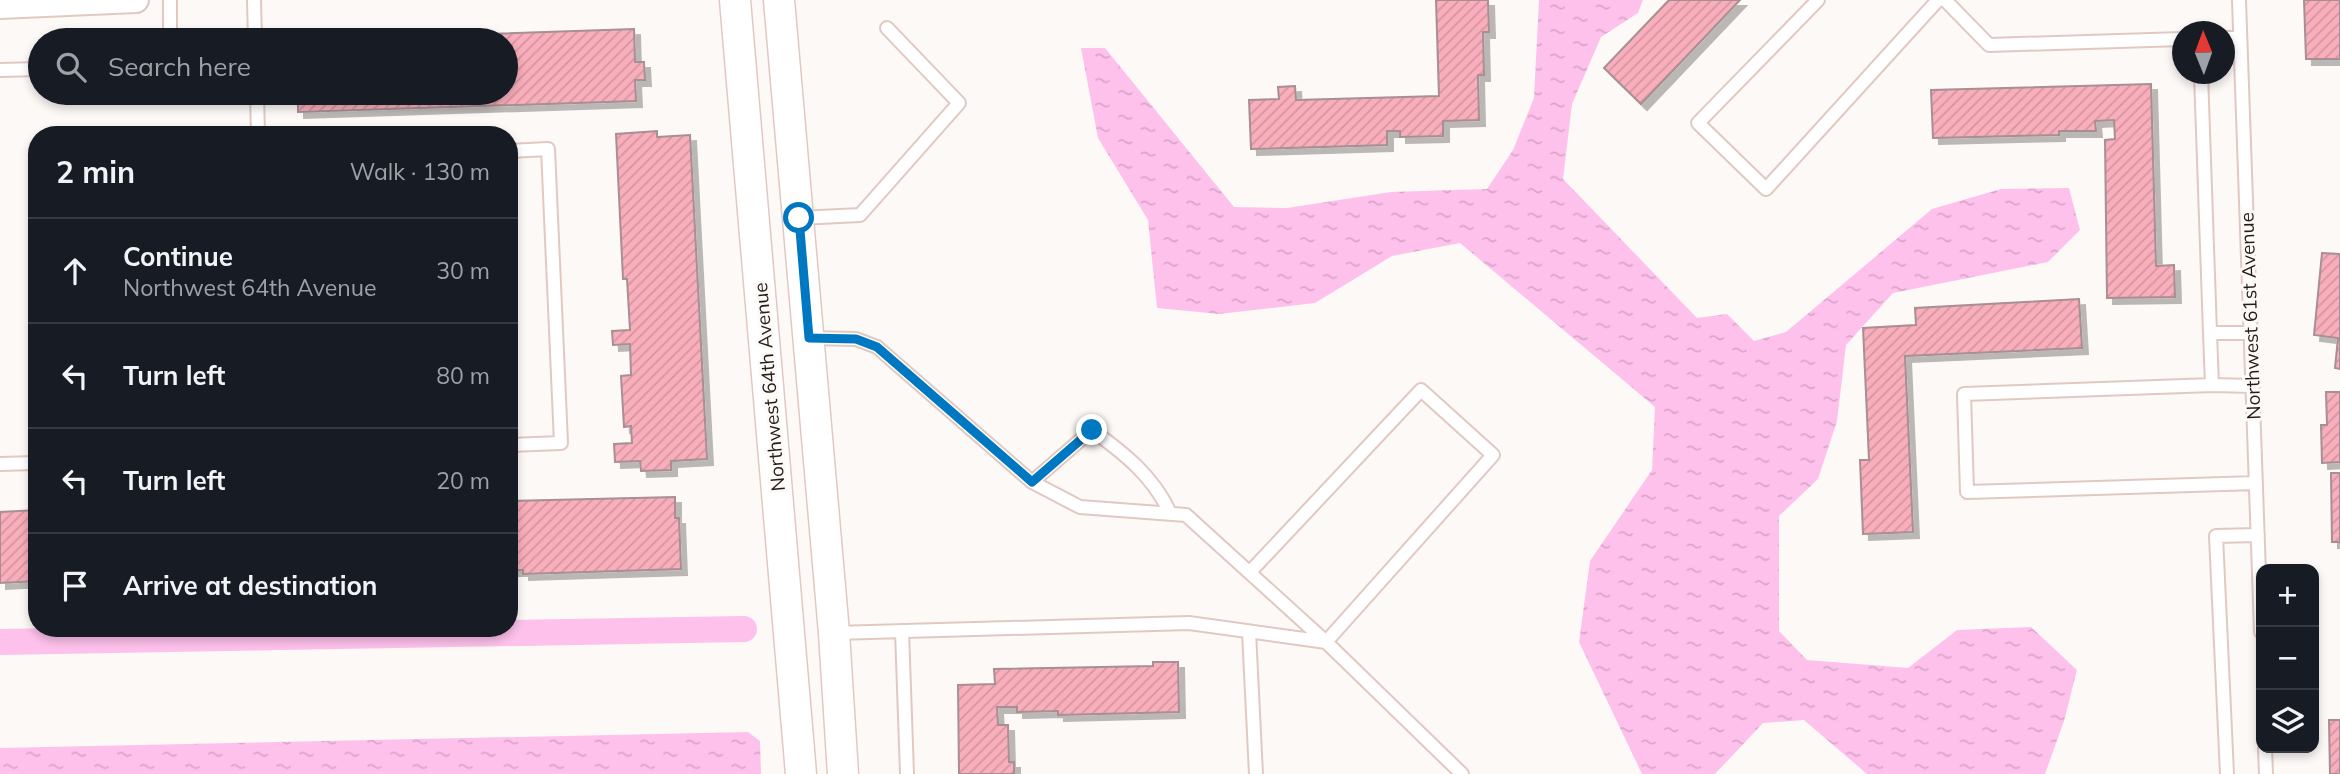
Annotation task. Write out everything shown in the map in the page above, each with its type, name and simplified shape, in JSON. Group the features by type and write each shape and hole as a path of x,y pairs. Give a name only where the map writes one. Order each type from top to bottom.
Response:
{"street":[{"path":"0,6 136,0"},
{"name":"Northwest 64th Avenue","path":"735,0 801,774"},
{"path":"779,0 834,633 843,774"},
{"path":"763,316 777,330 795,338 809,338"},
{"path":"791,635 834,633"}],"lane":[{"path":"170,0 170,28"},
{"path":"254,0 255,28"},
{"path":"1818,0 1698,123 1766,189 1938,0"},
{"path":"1945,0 1989,46 2172,40"},
{"name":"Northwest 61st Avenue","path":"2239,0 2261,627"},
{"path":"799,218 860,215 959,103 887,28"},
{"path":"2235,38 2240,38"},
{"path":"0,70 28,69"},
{"path":"2201,84 2211,386"},
{"path":"257,105 258,126"},
{"path":"518,151 548,149 561,443 518,445"},
{"path":"2210,333 2251,333"},
{"path":"809,338 856,339 877,347 1032,482 1080,507 1186,515 1326,642 1462,774"},
{"path":"2253,386 1964,394 1967,492 2256,483"},
{"path":"1250,572 1421,390 1493,455 1326,642"},
{"path":"1032,482 1092,430 1118,448 1158,487 1170,513"},
{"path":"0,464 28,463"},
{"path":"2227,774 2216,536 2258,535"},
{"path":"834,633 1189,623 1326,642"},
{"path":"902,631 907,774"},
{"path":"1249,632 1256,774"},
{"path":"2265,753 2266,774"}],"water":[{"path":"1539,0 1643,0 1638,13 1601,37 1572,104 1563,179 1697,318 1727,314 1754,341 1786,332 1932,209 2001,189 2069,188 2080,230 2048,262 1893,293 1846,345 1837,421 1818,479 1779,516 1779,631 1807,660 1908,668 1957,630 2031,627 2077,670 2064,721 2045,774 1867,774 1804,720 1763,723 1715,774 1642,774 1579,642 1590,561 1652,470 1655,407 1460,243 1392,256 1315,303 1219,314 1157,308 1148,220 1098,138 1081,48 1105,48 1234,207 1287,208 1391,192 1487,189 1513,150 1534,98"},
{"path":"748,732 760,741 761,774 0,774 0,748"}],"building":[{"path":"1436,0 1488,0 1489,32 1483,32 1484,75 1478,75 1479,120 1443,121 1443,136 1400,137 1400,131 1387,131 1387,145 1251,149 1249,100 1279,99 1278,87 1295,86 1296,100 1439,96"},
{"path":"1669,0 1740,0 1641,104 1604,68"},
{"path":"2304,0 2340,0 2340,59 2306,59"},
{"path":"634,29 635,62 644,62 645,80 635,80 636,101 518,105 518,33"},
{"path":"2151,84 2156,266 2174,265 2175,297 2107,298 2105,140 2115,139 2114,120 2095,121 2096,131 2059,131 2059,135 1933,138 1931,90"},
{"path":"298,105 513,105 298,112"},
{"path":"657,131 657,137 690,135 707,459 671,461 671,470 641,471 640,461 615,462 614,444 632,443 631,426 624,427 621,376 631,375 630,344 613,345 612,331 630,330 627,279 623,279 616,134"},
{"path":"2322,253 2340,254 2340,369 2335,368 2338,338 2314,335"},
{"path":"2079,299 2082,348 1905,356 1913,532 1863,534 1860,460 1869,460 1863,328 1916,325 1915,308"},
{"path":"2326,392 2340,392 2340,462 2322,463 2321,425 2327,425"},
{"path":"2331,473 2340,473 2340,542 2332,542"},
{"path":"675,497 675,518 679,518 681,569 523,574 523,570 518,570 518,501"},
{"path":"28,510 28,581 0,583 0,512"},
{"path":"1153,662 1178,662 1179,712 1058,715 1058,711 1017,712 1017,707 997,707 998,725 1008,725 1009,762 1014,762 1014,774 959,774 958,685 995,684 994,669 1153,666"},
{"path":"2329,720 2340,720 2340,774 2330,774"}],"waterway":[{"path":"518,633 744,629"},
{"path":"0,642 286,637"}],"route":[{"path":"799,218 809,338 856,339 877,347 1032,482 1092,430"}]}
